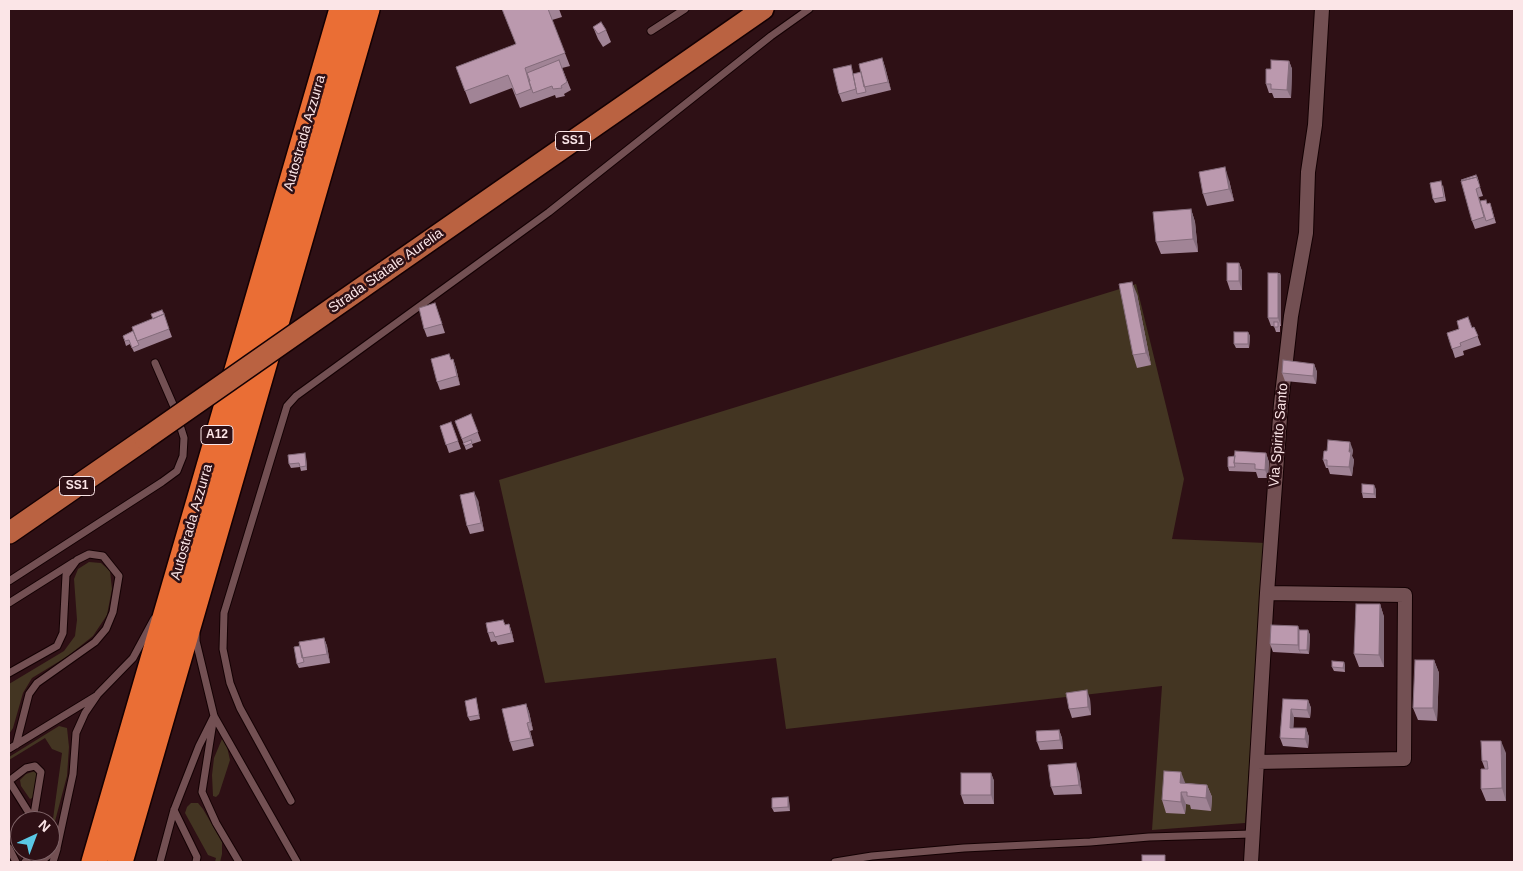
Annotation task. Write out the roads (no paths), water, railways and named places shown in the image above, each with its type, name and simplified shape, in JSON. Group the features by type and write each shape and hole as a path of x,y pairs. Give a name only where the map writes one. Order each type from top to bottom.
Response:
{"highway":[{"name":"Autostrada Azzurra","path":"94,862 342,9"},
{"name":"Autostrada Azzurra","path":"120,862 367,9"}],"main road":[{"name":"Strada Statale Aurelia","path":"9,533 763,9"}],"street":[{"name":"Via Spirito Santo","path":"1250,862 1281,404 1291,316 1306,232 1308,172 1315,125 1322,9"},
{"path":"1257,762 1404,760 1405,595 1267,593"}],"lane":[{"path":"651,32 685,9"},
{"path":"291,802 240,708 230,683 224,649 224,613 287,406 296,396 549,212 771,36 809,9"},
{"path":"9,581 176,472 183,456 184,438 175,409 156,364"},
{"path":"9,603 89,554 102,556 119,576 113,612 106,629 95,642 37,683 29,694 12,747"},
{"path":"9,673 57,646 63,633 66,575 77,560"},
{"path":"204,572 196,642 214,716 297,862"},
{"path":"60,834 73,774 76,733 85,713 98,694 133,658 177,574"},
{"path":"12,747 98,694"},
{"path":"160,862 174,810 199,746 214,716"},
{"path":"214,716 202,792 216,823 238,862"},
{"path":"28,811 9,781 26,768 35,766 41,772 35,811"},
{"path":"174,810 197,857 196,862"},
{"path":"835,862 872,856 964,848 1090,842 1150,836 1252,834"},
{"path":"9,848 16,862"}]}
